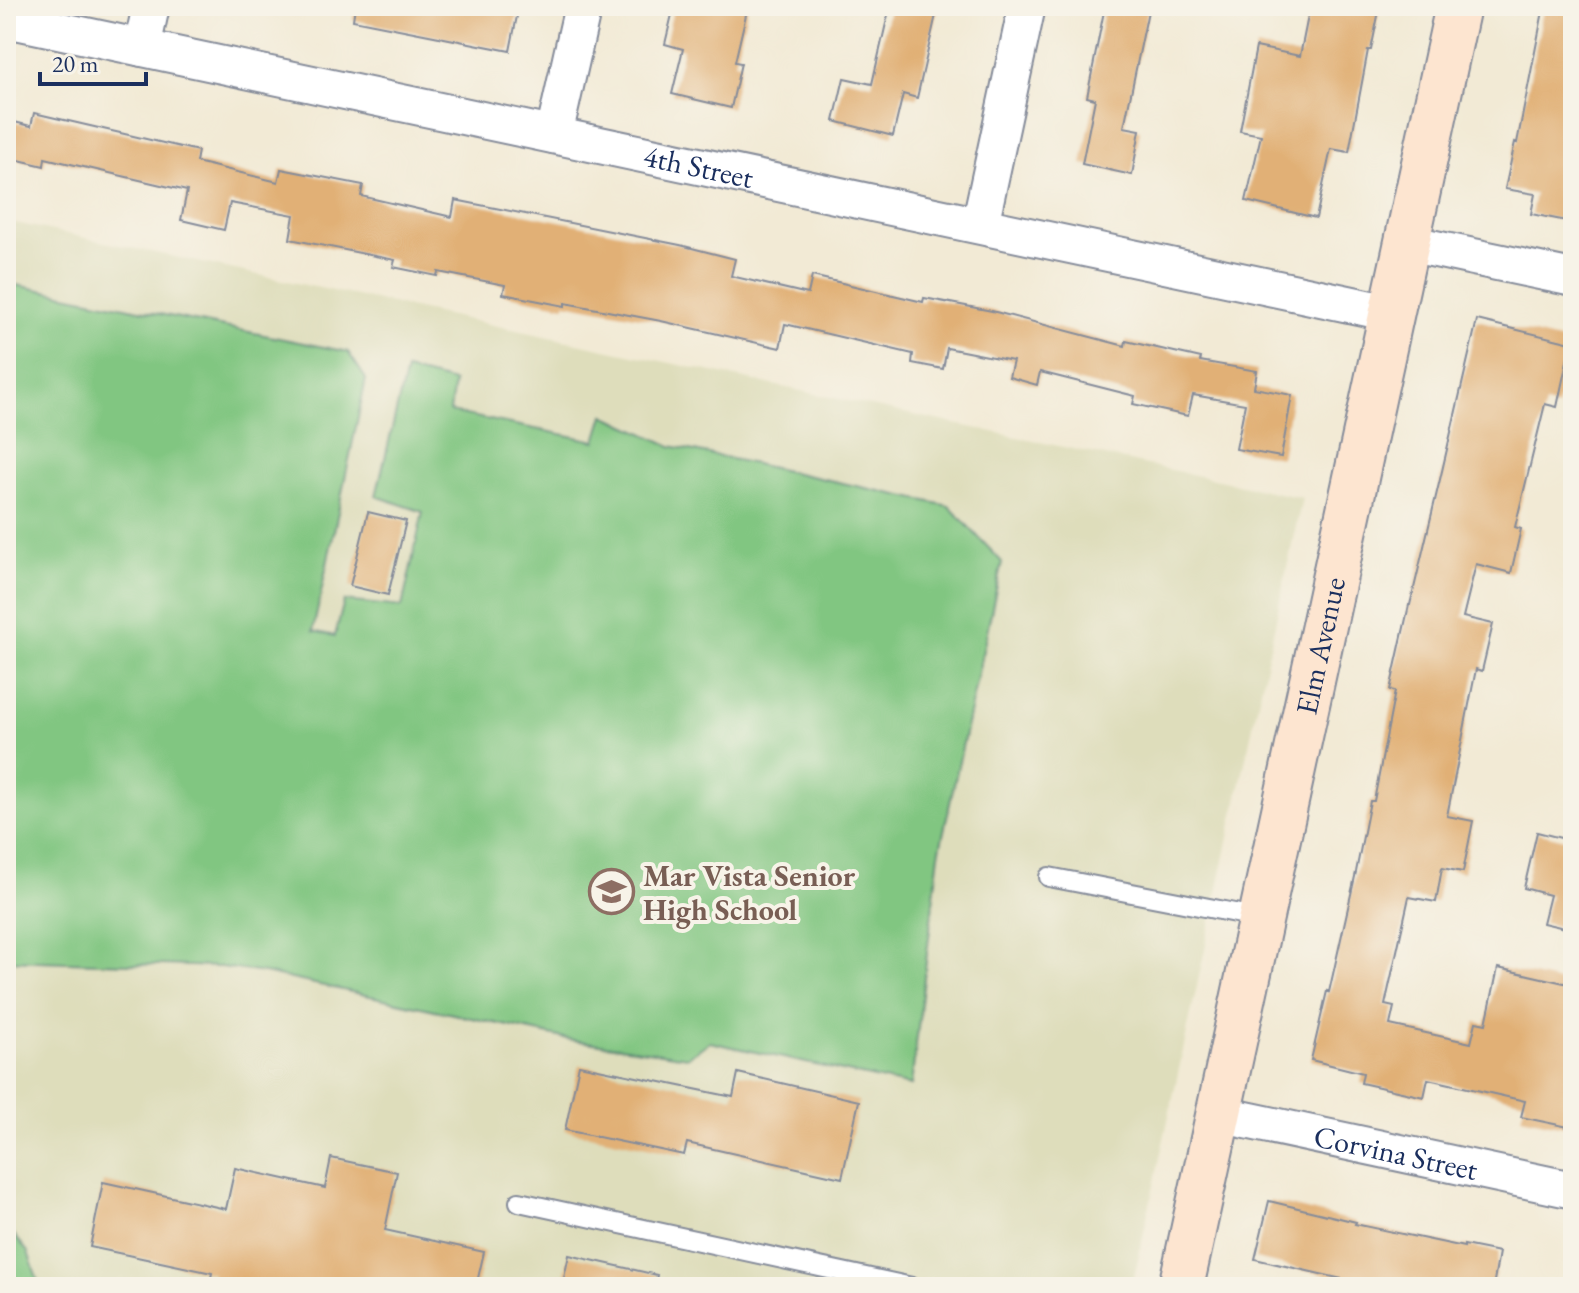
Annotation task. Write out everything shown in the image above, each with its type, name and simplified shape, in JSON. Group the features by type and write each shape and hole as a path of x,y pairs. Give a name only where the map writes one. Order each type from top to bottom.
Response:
{"street":[{"path":"142,48 151,6"},
{"path":"554,135 583,6"},
{"path":"980,225 1027,6"},
{"name":"Elm Avenue","path":"1181,1287 1458,6"},
{"name":"4th Street","path":"6,19 1391,313"},
{"path":"1407,243 1573,278"},
{"name":"Corvina Street","path":"1218,1114 1573,1190"}],"lane":[{"path":"1049,877 1261,918"},
{"path":"519,1202 912,1287"}],"shaded area":[{"name":"Mar Vista Senior High School","path":"6,221 1302,498 1132,1287 6,1287"}],"green space":[{"path":"6,283 348,352 366,379 313,631 335,636 344,601 402,607 423,512 376,496 406,370 454,382 450,412 596,441 604,415 671,446 949,506 1002,562 939,854 911,1086 710,1042 687,1057 573,1040 264,973 221,967 6,960"},
{"path":"6,1225 28,1252 40,1287 6,1287"}],"building":[{"path":"355,6 519,6 510,51 353,20"},
{"path":"674,6 748,6 735,62 741,63 731,108 672,94 683,49 665,44"},
{"path":"890,6 938,6 917,98 903,94 893,136 834,121 844,78 872,84"},
{"path":"1105,6 1149,6 1124,127 1140,130 1132,175 1082,164 1095,99 1087,97"},
{"path":"1310,6 1380,6 1371,50 1368,50 1349,152 1331,149 1316,218 1246,201 1261,135 1240,131 1256,47 1300,56"},
{"path":"1544,6 1573,6 1573,203 1570,202 1567,221 1531,214 1535,194 1505,189"},
{"path":"34,113 198,151 196,162 278,182 281,169 363,185 361,196 452,217 455,200 680,245 735,259 731,276 808,294 812,276 923,302 924,298 992,311 1125,346 1126,341 1201,358 1200,361 1257,371 1254,388 1292,395 1281,457 1236,449 1245,404 1193,395 1188,416 1133,404 1135,396 1040,372 1037,385 1009,377 1013,361 947,348 943,369 912,363 913,354 785,324 780,348 661,321 503,294 505,285 393,267 395,260 290,239 294,215 230,203 224,230 181,220 187,191 45,158 44,166 6,157 6,120 31,126"},
{"path":"1477,320 1571,343 1557,407 1545,404 1515,527 1521,529 1511,573 1476,564 1463,617 1493,624 1482,671 1476,669 1447,816 1473,821 1463,872 1442,868 1436,902 1409,897 1385,1005 1394,1007 1390,1025 1471,1043 1476,1022 1486,1024 1498,968 1573,985 1573,1128 1521,1117 1525,1101 1428,1079 1424,1097 1361,1083 1363,1073 1311,1060 1329,992 1370,801 1374,801 1395,691 1390,690"},
{"path":"368,512 406,521 388,595 350,586"},
{"path":"1537,832 1573,841 1573,930 1543,923 1550,895 1524,888"},
{"path":"579,1065 733,1097 738,1073 859,1101 842,1178 687,1143 684,1155 565,1130"},
{"path":"331,1158 397,1172 385,1230 484,1252 476,1287 209,1287 212,1273 90,1247 103,1182 226,1209 235,1168 325,1188"},
{"path":"1269,1201 1355,1224 1499,1252 1493,1287 1350,1287 1351,1281 1255,1259"},
{"path":"569,1255 657,1275 655,1287 562,1287"}],"place":[{"name":"Mar Vista Senior High School","path":"612,892"}]}
